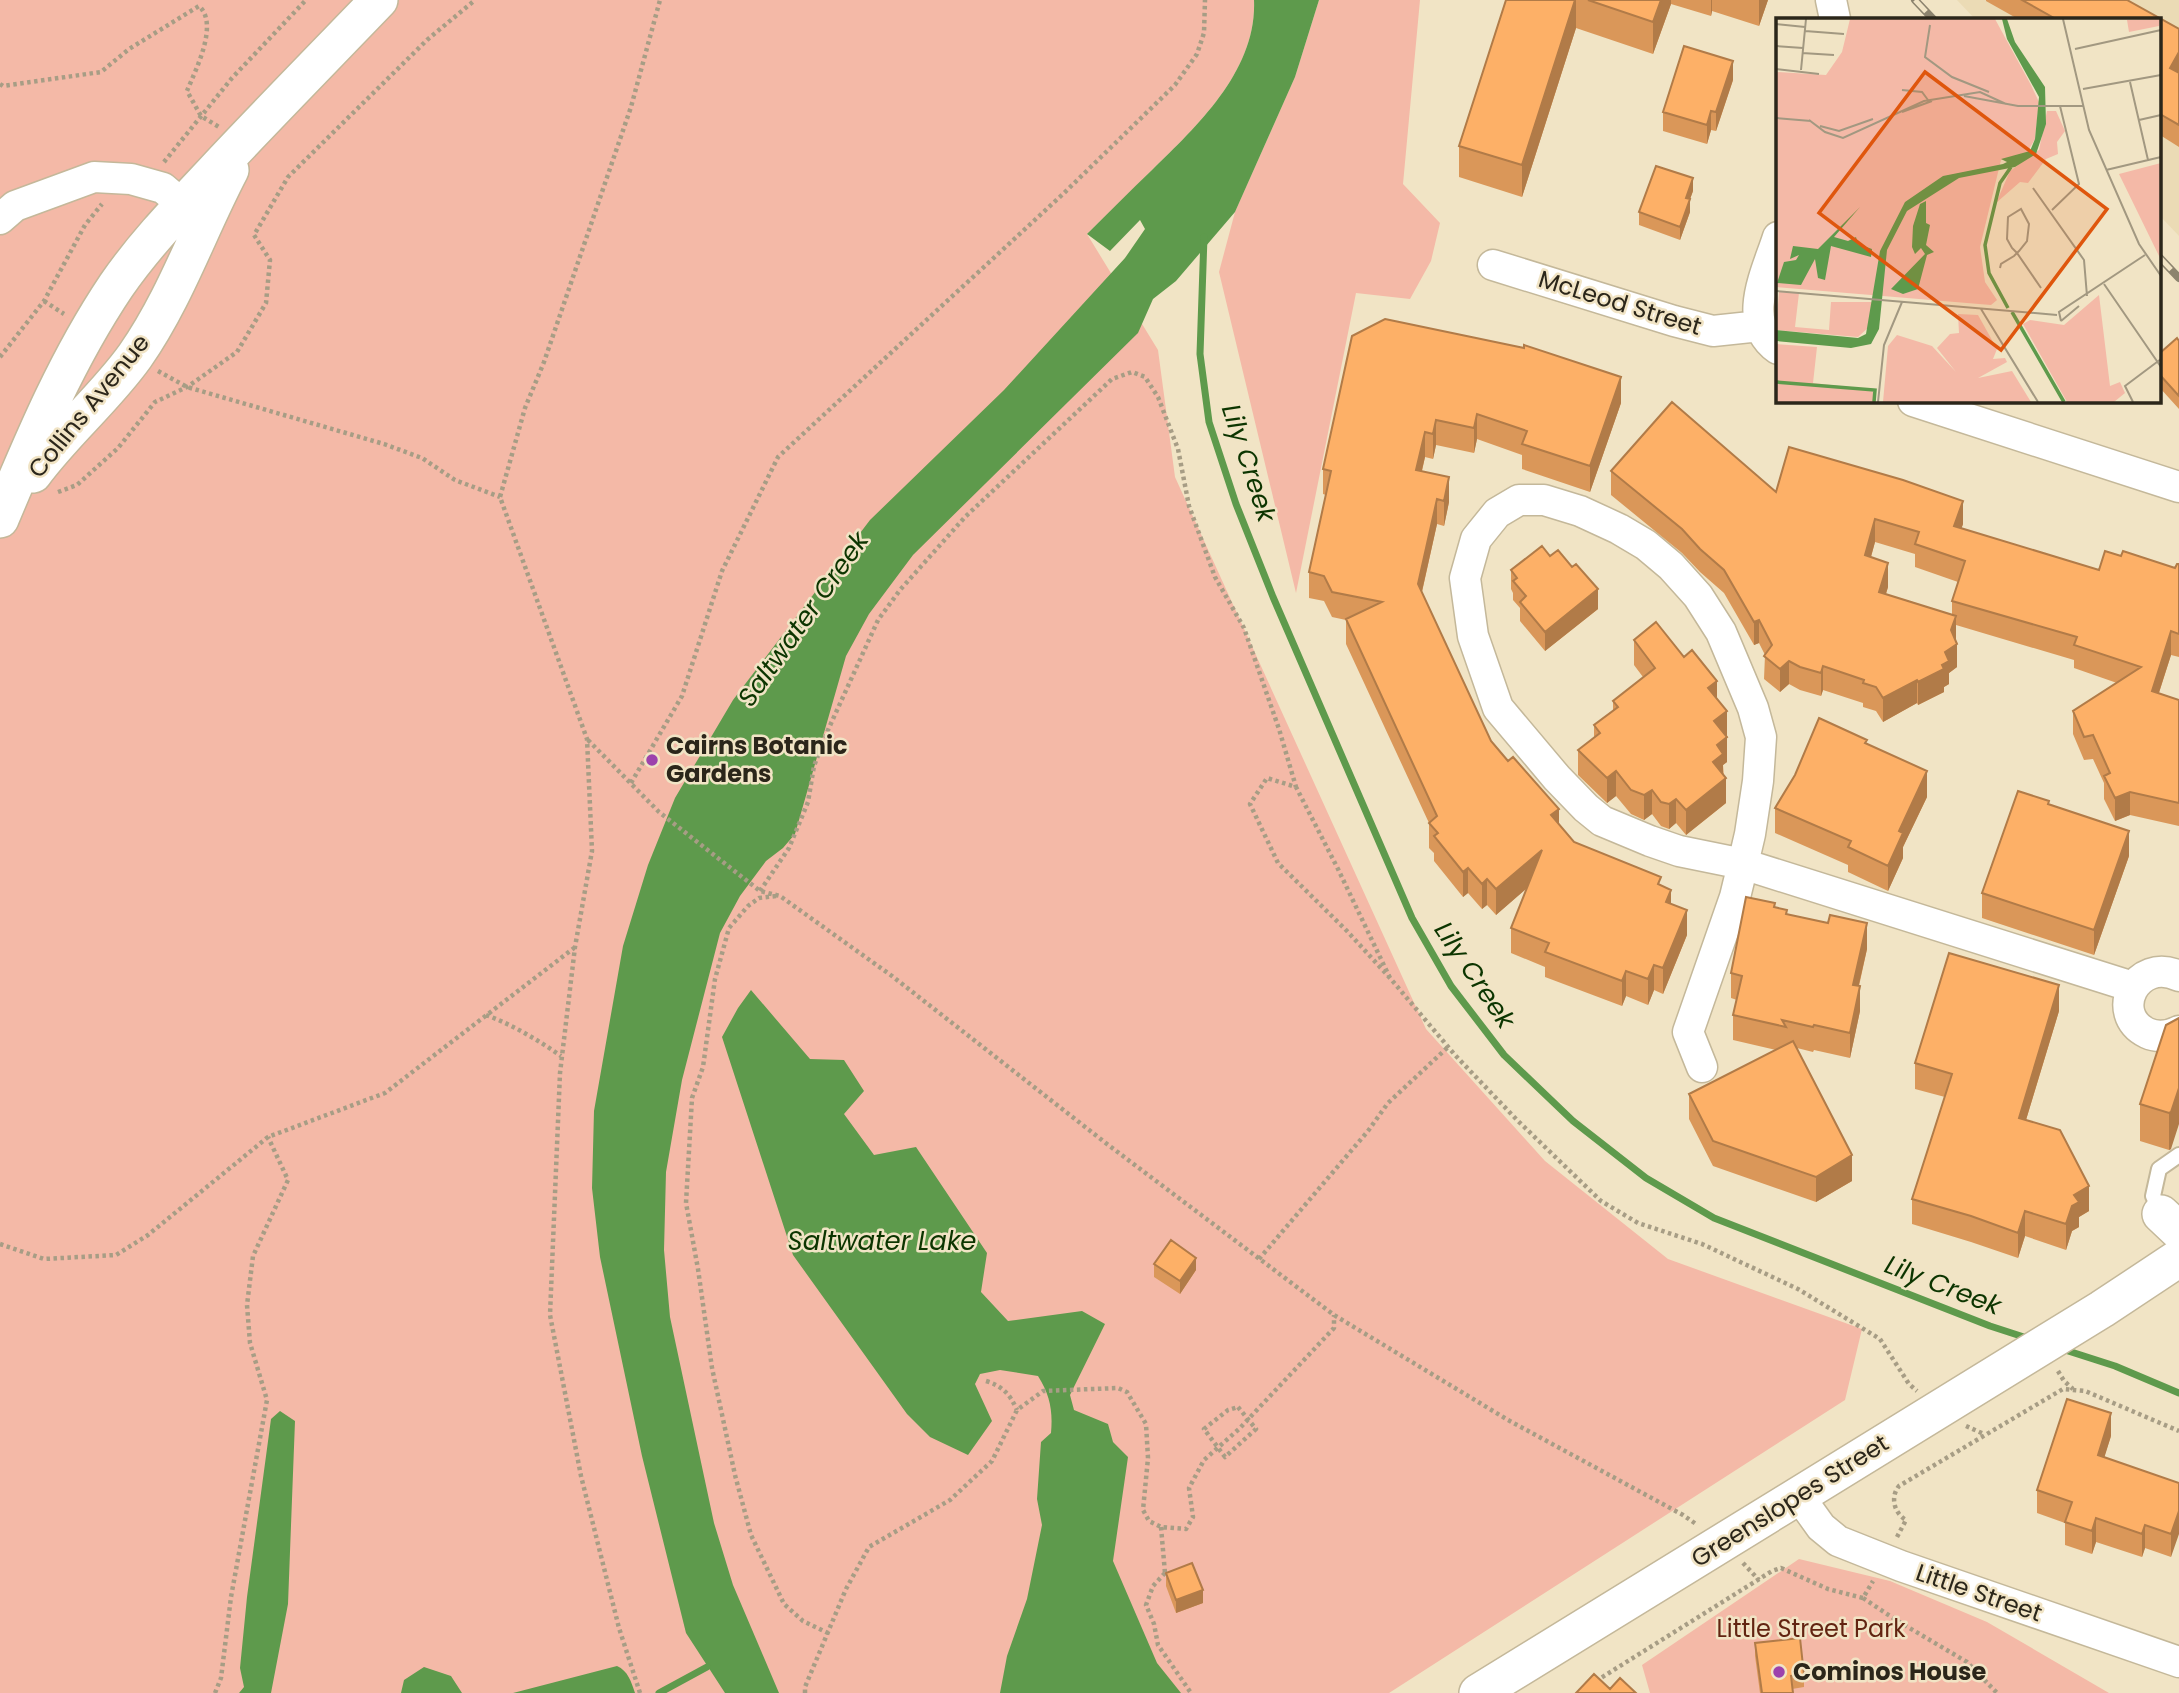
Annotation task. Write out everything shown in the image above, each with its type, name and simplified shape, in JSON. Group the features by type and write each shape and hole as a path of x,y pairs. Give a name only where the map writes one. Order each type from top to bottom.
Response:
{"street":[{"name":"Collins Avenue","path":"0,519 69,363 118,284 159,230 379,0"},
{"path":"1831,0 1835,18"},
{"name":"Collins Avenue","path":"0,519 60,440 110,386 145,339 166,303 246,138"},
{"path":"0,219 15,206 94,177 131,179 163,188 183,205"},
{"path":"1769,337 1758,300 1776,243"},
{"name":"McLeod Street","path":"1493,265 1674,321 1713,331 1769,337"},
{"path":"1916,402 2179,487"},
{"path":"1702,1067 1688,1032 1735,897 1743,864 1758,781 1760,737 1753,708 1721,632 1698,596 1671,566 1646,545 1619,528 1580,511 1544,500 1519,500 1497,513 1476,539 1465,578 1473,636 1497,708 1556,778 1602,821 1679,851 1743,864 2133,987"},
{"path":"2179,976 2168,971 2148,973 2133,987 2129,998 2133,1020 2140,1028 2161,1037 2179,1031"},
{"name":"Greenslopes Street","path":"1478,1693 2102,1309 2179,1258"},
{"name":"Greenslopes Street","path":"2102,1309 2179,1279"},
{"name":"Little Street","path":"1798,1495 1821,1527 1838,1541 1902,1566 2179,1662"}],"lane":[{"path":"2170,1223 2153,1196 2159,1169 2179,1155"}],"path":[{"path":"55,493 77,485 118,448 155,402 187,387 237,352 266,303 270,260 254,235 288,177 427,40 475,0"},
{"path":"640,1693 619,1628 581,1476 550,1315 562,1057 575,947 592,851 587,739 500,496 525,408 544,362 631,107 660,0"},
{"path":"631,783 682,696 722,571 778,457 1063,194 1175,85 1197,54 1204,33 1205,0"},
{"path":"0,84 3,86 101,72 129,49 200,6 206,11 209,22 203,50 187,91 201,116 229,133 246,138"},
{"path":"44,301 65,314"},
{"path":"152,368 187,387 384,444 422,458 455,480 500,496"},
{"path":"760,891 789,848 808,802 814,766 828,730 878,621 900,590 965,517 1112,379 1132,372 1144,377 1158,397 1178,449 1189,506 1215,576 1244,628 1296,787 1390,978"},
{"path":"587,739 659,812 760,891 780,896 900,983 1107,1144 1334,1315 1508,1420 1682,1514 1723,1543"},
{"path":"1296,787 1267,778 1250,804 1278,863 1347,931 1448,1047 1601,1201 1638,1223 1702,1244 1798,1289 1880,1339 1909,1384"},
{"path":"780,896 759,898 748,906 729,928 715,979 703,1067 692,1098 686,1203 712,1368 751,1535 784,1604 803,1621 828,1633"},
{"path":"0,1244 44,1259 116,1255 148,1235 268,1137 385,1093 575,947"},
{"path":"485,1015 504,1022 562,1057"},
{"path":"1259,1259 1368,1131 1388,1103 1448,1047"},
{"path":"215,1693 221,1678 231,1598 267,1400 250,1343 247,1306 253,1256 288,1180 268,1137"},
{"path":"805,1693 805,1687 846,1589 869,1547 950,1500 967,1485 992,1461 1017,1409 1043,1391 1118,1388 1127,1392 1146,1424 1148,1458 1143,1510 1149,1521 1161,1527 1186,1529 1193,1517 1189,1488 1205,1460 1248,1420 1334,1328 1334,1315"},
{"path":"986,1381 999,1385 1017,1409"},
{"path":"1897,1538 1906,1520 1896,1510 1893,1500 1899,1486 2063,1389 2085,1391 2179,1431"},
{"path":"1238,1407 1248,1420 1256,1429 1225,1457 1204,1429 1228,1410 1238,1407"},
{"path":"1161,1527 1164,1573 1153,1586 1146,1605 1154,1624 1158,1645 1191,1693"},
{"path":"1588,1686 1772,1571 1781,1568 1828,1588 1863,1598 1966,1662 1997,1693"},
{"path":"1164,1573 1174,1574"},
{"path":"1863,1598 1868,1590"}],"shaded area":[{"path":"1957,0 2179,0 2179,236 2162,218 2162,18 1974,18"}],"green space":[{"name":"Cairns Botanic Gardens","path":"0,0 1254,0 1252,26 1246,50 1221,94 1188,134 1087,234 1158,350 1175,477 1426,1029 1545,1161 1668,1259 1862,1329 1845,1400 1389,1693 0,1693"},
{"path":"1319,0 1420,0 1403,184 1440,223 1431,261 1410,299 1356,293 1296,593 1219,272 1235,212 1295,77"},
{"name":"Little Street Park","path":"1799,1559 1890,1581 1987,1622 2109,1693 1650,1693 1642,1665"}],"water":[{"name":"Saltwater Creek","path":"1254,0 1319,0 1295,77 1235,212 1176,281 1153,299 1138,333 913,555 869,614 846,656 795,834 766,861 740,896 720,933 682,1080 666,1172 664,1250 670,1317 714,1523 733,1585 779,1693 725,1693 686,1633 642,1456 600,1257 592,1188 594,1111 623,946 648,865 675,798 733,700 870,520 1004,390 1125,258 1145,229 1140,220 1110,251 1087,234 1188,134 1221,94 1246,50 1252,26"},
{"name":"Saltwater Lake","path":"751,990 810,1059 844,1060 864,1091 844,1114 874,1155 916,1147 987,1253 981,1292 1008,1321 1082,1311 1105,1324 1070,1395 1074,1410 1108,1424 1113,1442 1128,1457 1113,1561 1157,1663 1181,1693 1000,1693 1007,1656 1027,1599 1042,1525 1037,1499 1041,1442 1051,1433 1048,1397 1038,1376 1000,1370 980,1374 975,1384 992,1421 968,1455 930,1437 907,1414 793,1255 722,1037"},
{"path":"280,1411 295,1421 288,1604 271,1693 239,1693 244,1687 240,1668 247,1597 271,1419"},
{"path":"617,1666 626,1674 635,1693 513,1693"},
{"path":"424,1667 451,1676 462,1693 401,1693 404,1680"}],"building":[{"path":"1506,0 1575,0 1522,165 1459,146"},
{"path":"1588,0 1661,0 1653,22"},
{"path":"2022,0 2127,0 2159,18 2054,18"},
{"path":"2162,20 2179,29 2179,52 2170,68 2179,73 2179,125 2162,115"},
{"path":"1684,46 1733,61 1716,112 1711,111 1707,125 1663,112"},
{"path":"1656,166 1693,178 1686,198 1690,199 1680,227 1639,212"},
{"path":"1385,319 1524,348 1524,345 1621,377 1590,466 1522,444 1527,431 1477,414 1474,428 1436,420 1433,434 1425,432 1416,470 1449,477 1444,501 1437,499 1418,584 1491,741 1508,761 1513,757 1559,809 1551,815 1574,842 1661,877 1658,884 1671,890 1666,902 1687,910 1663,968 1654,965 1648,979 1626,971 1622,981 1545,952 1549,943 1511,928 1542,850 1496,889 1487,879 1482,884 1468,868 1463,872 1434,836 1438,833 1429,823 1437,816 1346,619 1382,602 1332,592 1324,576 1309,572 1331,471 1323,469 1352,336"},
{"path":"2177,338 2179,396 2162,377 2162,351"},
{"path":"1672,402 1776,492 1789,447 1903,480 1963,501 1954,526 2099,570 2105,551 2121,556 2123,551 2175,568 2179,564 2179,634 2171,631 2152,691 2179,700 2179,803 2130,792 2115,798 2104,776 2110,773 2093,735 2084,737 2073,711 2141,667 2074,645 2077,637 1952,601 1965,561 1915,544 1919,532 1875,519 1865,555 1888,563 1879,592 1956,616 1951,630 1957,644 1945,652 1949,661 1942,665 1944,669 1883,698 1876,687 1863,683 1864,680 1823,666 1821,673 1789,661 1780,669 1764,656 1772,645 1759,620 1754,622 1724,570 1682,529 1611,471"},
{"path":"1542,546 1550,556 1558,550 1572,567 1576,564 1598,589 1545,632 1520,602 1526,596 1513,581 1517,578 1511,570"},
{"path":"1656,622 1684,657 1692,650 1717,681 1708,688 1727,711 1714,721 1727,737 1717,745 1723,754 1713,762 1726,778 1686,810 1676,799 1669,804 1661,802 1652,790 1644,795 1631,790 1616,771 1607,778 1578,750 1600,733 1594,725 1618,707 1613,701 1655,668 1634,640"},
{"path":"1819,718 1867,740 1865,743 1927,771 1899,831 1903,833 1888,866 1848,847 1851,841 1775,808 1795,775"},
{"path":"2018,791 2129,831 2094,930 1982,893"},
{"path":"1746,897 1775,903 1774,907 1787,910 1786,914 1828,923 1830,915 1867,923 1853,985 1860,986 1850,1033 1782,1020 1786,1027 1733,1015 1742,976 1731,973"},
{"path":"1949,953 2059,985 2019,1118 2060,1130 2089,1186 2074,1195 2079,1202 2072,1206 2066,1224 2025,1211 2018,1233 1912,1199 1952,1074 1915,1063"},
{"path":"2179,1018 2179,1088 2169,1113 2140,1104 2166,1025"},
{"path":"1793,1041 1852,1155 1816,1177 1713,1141 1689,1094"},
{"path":"1171,1240 1196,1258 1180,1281 1154,1264"},
{"path":"2067,1399 2111,1413 2098,1455 2179,1483 2179,1511 2171,1534 2145,1525 2142,1534 2096,1518 2092,1531 2065,1522 2072,1502 2037,1490"},
{"path":"1192,1563 1203,1590 1176,1600 1166,1573"},
{"name":"Cominos House","path":"1800,1638 1804,1675 1791,1676 1793,1693 1762,1693 1755,1643"},
{"path":"1594,1674 1610,1689 1620,1678 1636,1693 1576,1693"}],"waterway":[{"name":"Lily Creek","path":"1204,237 1200,354 1209,422 1236,504 1273,597 1412,918 1451,986 1504,1055 1573,1121 1646,1178 1714,1218 1990,1326 2030,1339"},
{"name":"Lily Creek","path":"2062,1349 2115,1366 2179,1393"},
{"path":"659,1693 707,1667"}],"railway":[{"path":"1915,0 1932,18"},
{"path":"2162,260 2179,278"}],"place":[{"name":"Cairns Botanic Gardens","path":"652,760"},
{"name":"Cominos House","path":"1779,1672"}]}
